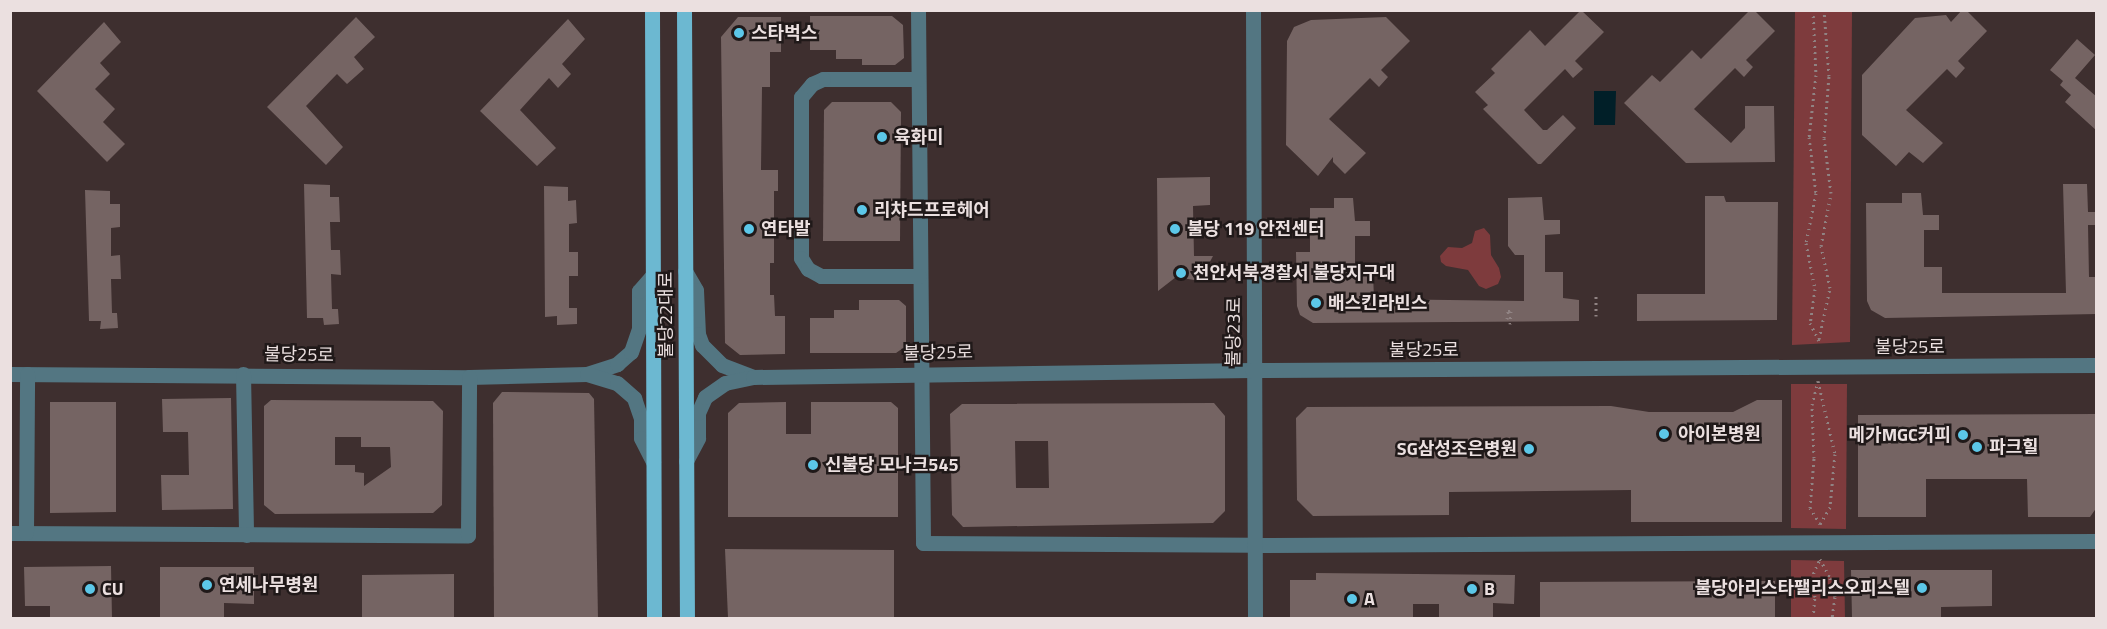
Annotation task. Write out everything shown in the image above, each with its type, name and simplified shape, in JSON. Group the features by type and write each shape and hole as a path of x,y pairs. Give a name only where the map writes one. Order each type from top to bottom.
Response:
{"main road":[{"name":"불당22대로","path":"652,10 654,618"},
{"name":"불당22대로","path":"684,10 687,618"}],"street":[{"path":"918,10 923,543 1254,546 2097,541"},
{"name":"불당23로","path":"1253,10 1252,370 1255,618"},
{"path":"918,79 823,79 812,84 801,97 801,258 808,269 821,276 919,276"},
{"path":"685,271 696,290 698,334 702,345 722,365 753,377"},
{"path":"587,374 617,364 631,352 639,329 639,291 652,275"},
{"name":"불당25로","path":"753,377 1252,370 2097,365"},
{"name":"불당25로","path":"10,374 470,377 587,374"},
{"path":"26,533 27,374"},
{"path":"243,374 246,535"},
{"path":"587,374 617,383 634,398 641,418 641,438 653,462"},
{"path":"10,533 468,535 470,377"},
{"path":"686,461 698,438 698,413 705,397 725,383 753,377"}],"path":[{"path":"1813,10 1816,75 1809,137 1816,193 1806,243 1815,289 1810,323 1819,341 1830,288 1821,246 1831,193 1824,138 1830,76 1824,10"},
{"path":"1596,296 1596,316"},
{"path":"1507,319 1508,311 1511,312 1510,324"},
{"path":"1818,381 1835,454 1830,507 1820,524 1810,508 1814,458 1812,405 1818,381"},
{"path":"1813,618 1815,597 1811,579 1820,559 1830,578 1835,597 1832,618"}],"shaded area":[{"path":"1795,11 1852,11 1850,342 1792,345"},
{"path":"1484,228 1490,235 1491,255 1499,268 1501,277 1498,284 1486,289 1479,286 1468,270 1446,266 1441,262 1440,256 1448,247 1462,248 1472,243 1475,231"},
{"path":"1791,384 1847,384 1846,529 1791,528"},
{"path":"1791,560 1844,561 1845,618 1791,618"}],"water":[{"path":"1594,91 1616,91 1615,125 1594,125"}],"building":[{"path":"1581,10 1604,32 1575,61 1583,69 1573,78 1565,69 1524,110 1543,130 1547,130 1563,115 1576,128 1541,164 1538,164 1483,109 1488,105 1475,92 1495,73 1491,69 1530,30 1545,46"},
{"path":"1750,10 1754,10 1775,31 1746,60 1753,67 1744,77 1735,68 1694,109 1731,143 1745,128 1745,106 1774,106 1775,162 1686,163 1624,103 1652,75 1660,82 1692,50 1701,59"},
{"path":"1962,10 1966,10 1987,31 1958,61 1965,68 1956,78 1947,69 1906,110 1943,143 1923,163 1909,152 1896,166 1862,135 1862,75 1915,18 1946,15 1951,22"},
{"path":"810,16 892,16 903,25 904,58 895,65 862,65 862,59 836,59 836,50 810,50"},
{"path":"356,17 375,37 354,57 364,69 347,84 337,74 306,106 343,147 326,165 267,107"},
{"path":"738,17 781,17 781,52 770,52 770,87 762,87 761,170 778,170 778,191 774,191 774,263 770,263 770,295 774,295 775,316 785,316 785,354 740,355 725,343 721,37"},
{"path":"1386,17 1410,41 1381,70 1388,77 1379,87 1370,78 1329,119 1366,153 1345,174 1333,162 1333,157 1318,176 1286,145 1287,41 1294,27 1311,20"},
{"path":"568,19 585,39 562,64 571,74 558,88 549,78 520,110 556,148 537,166 480,111"},
{"path":"104,22 121,42 100,63 110,74 95,89 115,109 103,122 125,144 107,162 37,91"},
{"path":"2077,39 2095,55 2075,78 2097,97 2097,131 2065,102 2071,95 2060,85 2063,81 2050,70"},
{"path":"832,102 891,102 901,112 900,241 823,241 824,110"},
{"name":"불당 119 안전센터","path":"1210,177 1210,205 1193,206 1194,256 1213,256 1200,281 1176,277 1158,291 1157,178"},
{"path":"304,184 330,185 330,197 339,197 340,222 330,222 331,250 340,250 341,275 331,274 332,309 338,309 339,324 324,325 323,318 307,318"},
{"path":"2063,184 2087,184 2088,212 2097,212 2097,225 2088,225 2089,277 2097,277 2097,314 1885,318 1871,310 1867,301 1866,203 1902,203 1902,193 1921,193 1923,215 1939,215 1939,230 1924,230 1924,267 1942,267 1942,293 2066,293"},
{"path":"544,186 568,187 568,201 576,200 577,223 569,224 569,252 578,252 578,276 569,276 569,308 577,308 577,324 557,325 557,316 545,317"},
{"path":"85,190 110,191 110,204 120,204 120,227 111,228 111,256 120,255 121,279 111,279 112,313 117,313 118,328 100,329 101,321 89,321"},
{"path":"1705,196 1724,196 1726,202 1778,202 1777,320 1637,321 1637,294 1705,294"},
{"path":"1542,197 1544,220 1560,220 1560,234 1545,235 1545,272 1563,272 1563,298 1579,300 1579,321 1313,323 1300,315 1297,306 1296,252 1310,252 1310,208 1334,208 1334,198 1353,198 1355,221 1370,221 1370,236 1355,236 1355,273 1373,273 1374,299 1524,301 1524,255 1515,255 1508,246 1508,198"},
{"path":"859,300 899,300 906,306 906,346 896,353 810,353 810,318 834,318 834,310 859,310"},
{"path":"502,392 589,393 594,399 598,618 494,618 493,403"},
{"path":"231,398 233,509 162,510 161,475 189,475 188,432 163,432 162,399"},
{"path":"271,400 433,401 443,411 442,505 433,513 275,514 264,505 264,406","holes":["335,437 361,437 361,447 390,447 391,467 364,486 364,473 355,472 355,465 335,465"]},
{"path":"1757,400 1782,400 1782,522 1631,522 1631,490 1449,492 1449,515 1313,516 1297,500 1296,418 1307,407 1611,406 1649,412 1733,412"},
{"path":"50,402 116,402 116,512 50,513"},
{"name":"신불당 모나크545","path":"786,402 786,434 811,434 811,402 891,402 898,408 898,517 728,517 728,413 739,403"},
{"path":"1214,403 1225,416 1225,511 1213,523 963,527 952,515 950,414 962,404","holes":["1015,441 1048,441 1049,488 1016,488"]},
{"name":"파크힐","path":"2097,414 2097,507 2090,517 2028,517 2027,479 1926,479 1926,517 1858,517 1858,415"},
{"path":"725,549 894,550 894,618 728,618"},
{"path":"111,566 112,618 50,618 50,606 25,606 24,567"},
{"name":"연세나무병원","path":"160,567 254,567 254,604 224,603 224,618 160,618"},
{"name":"불당아리스타팰리스오피스텔","path":"1851,570 1992,570 1992,606 1941,607 1941,618 1852,618"},
{"path":"1316,573 1515,575 1514,604 1493,603 1493,618 1439,618 1439,604 1413,604 1413,618 1290,618 1290,580 1316,580"},
{"path":"454,574 454,618 362,618 362,575"},
{"path":"1775,581 1775,618 1540,618 1540,582"}],"place":[{"name":"스타벅스","path":"739,33"},
{"name":"육화미","path":"882,137"},
{"name":"리챠드프로헤어","path":"862,210"},
{"name":"연타발","path":"749,229"},
{"name":"불당 119 안전센터","path":"1175,229"},
{"name":"천안서북경찰서 불당지구대","path":"1181,273"},
{"name":"배스킨라빈스","path":"1316,303"},
{"name":"아이본병원","path":"1664,434"},
{"name":"메가MGC커피","path":"1963,435"},
{"name":"파크힐","path":"1977,447"},
{"name":"SG삼성조은병원","path":"1529,449"},
{"name":"신불당 모나크545","path":"813,465"},
{"name":"연세나무병원","path":"207,585"},
{"name":"불당아리스타팰리스오피스텔","path":"1922,588"},
{"name":"CU","path":"90,589"},
{"name":"B","path":"1472,589"},
{"name":"A","path":"1352,599"}]}
